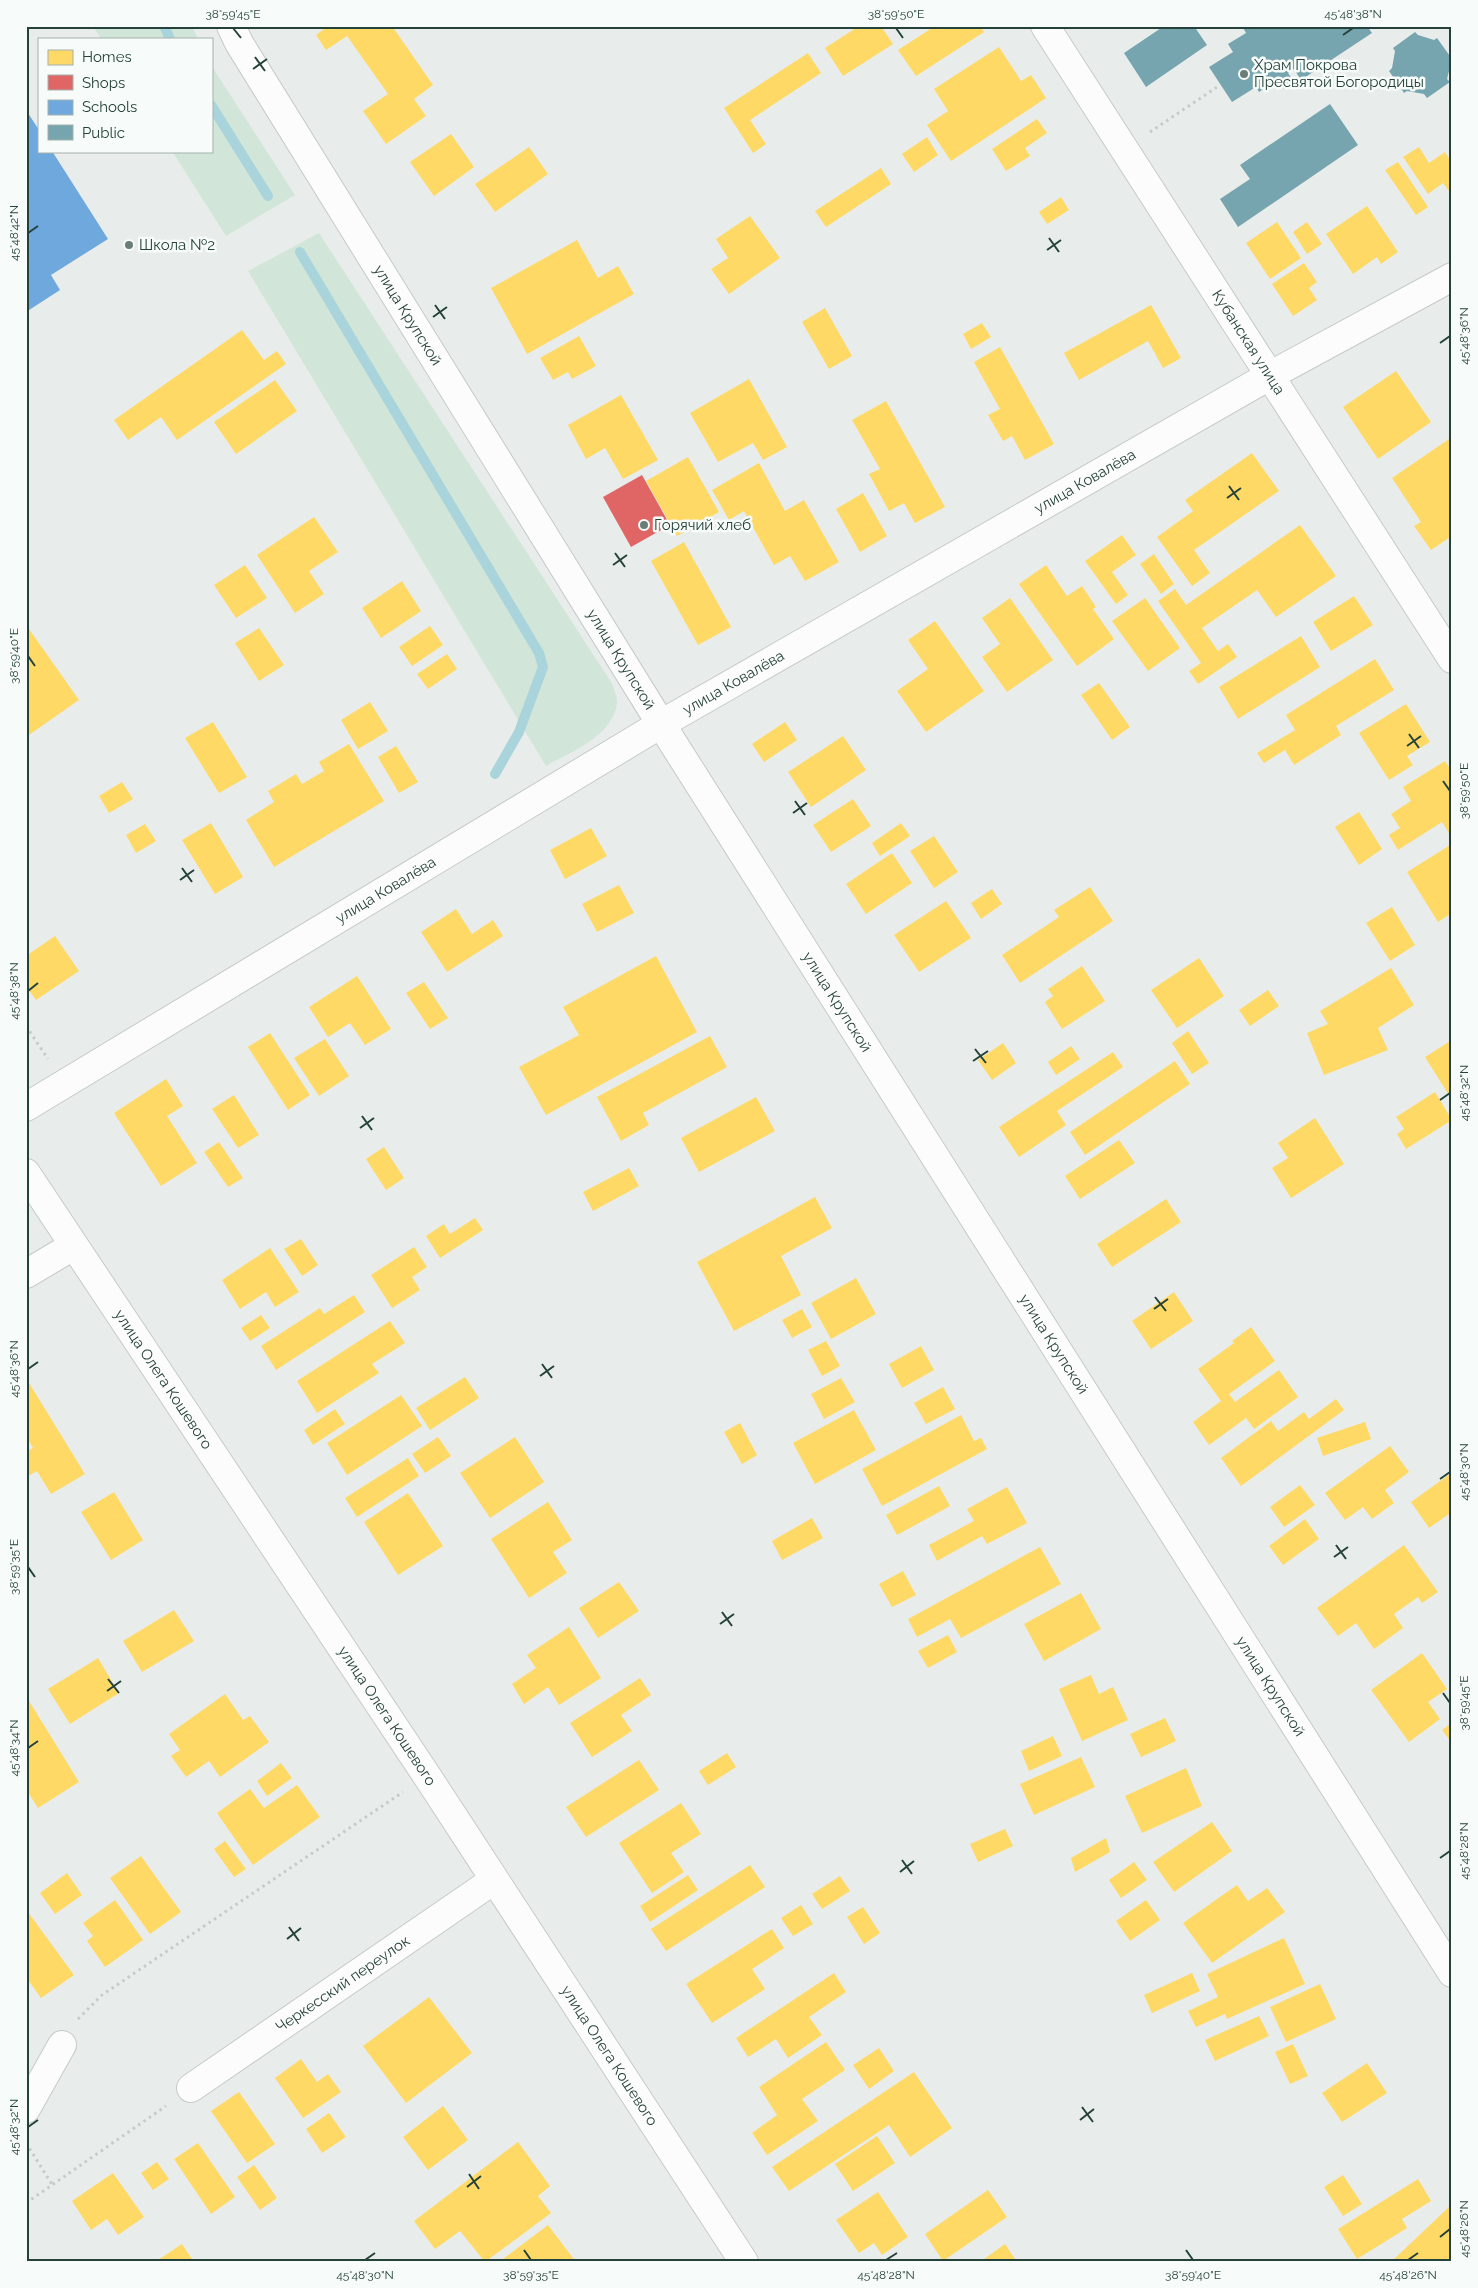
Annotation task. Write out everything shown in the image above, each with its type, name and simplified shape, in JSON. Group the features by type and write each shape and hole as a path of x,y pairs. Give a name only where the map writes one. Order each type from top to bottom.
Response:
{"street":[{"name":"улица Крупской","path":"231,26 661,724 1452,1973"},
{"name":"Кубанская улица","path":"1045,26 1452,659"},
{"name":"улица Ковалёва","path":"26,1107 661,724 1271,375 1452,277"},
{"name":"улица Олега Кошевого","path":"26,1173 427,1776 744,2262"},
{"path":"26,1274 73,1246"},
{"name":"Черкесский переулок","path":"191,2088 494,1880"},
{"path":"26,2108 62,2045"}],"path":[{"path":"1124,149 1220,86"},
{"path":"26,1026 65,1084"},
{"path":"62,2045 78,2019 102,1995 427,1776"},
{"path":"26,2202 53,2186 191,2088"},
{"path":"26,2143 53,2186"}],"green space":[{"path":"93,26 192,26 198,38 100,38"},
{"path":"212,67 295,195 226,236 173,152 212,152"},
{"path":"319,233 613,685 617,704 607,726 589,742 546,766 248,271"}],"building: Homes":[{"path":"328,26 392,26 433,85 414,99 426,116 386,144 363,111 388,94 347,36 326,50 316,35"},
{"path":"859,26 881,26 893,44 843,76 825,48"},
{"path":"935,26 980,26 984,32 916,76 898,50"},
{"path":"999,47 1021,81 1031,75 1046,98 951,161 927,125 948,111 934,89"},
{"path":"808,53 821,73 750,120 766,144 753,153 724,108"},
{"path":"1037,119 1047,133 1025,148 1030,156 1006,171 992,149"},
{"path":"451,134 474,167 434,196 410,162"},
{"path":"927,137 938,155 914,172 902,154"},
{"path":"529,147 548,174 495,212 475,184"},
{"path":"1419,147 1429,163 1445,152 1452,163 1452,195 1443,183 1428,194 1403,157"},
{"path":"1398,162 1428,207 1416,215 1385,170"},
{"path":"881,168 891,184 826,227 815,211"},
{"path":"1061,197 1069,210 1047,224 1039,212"},
{"path":"1367,206 1398,252 1381,264 1377,257 1353,274 1326,234"},
{"path":"750,216 780,258 729,294 711,269 728,258 716,239"},
{"path":"1277,222 1301,258 1270,279 1246,243"},
{"path":"1307,222 1322,244 1307,254 1293,232"},
{"path":"577,240 598,278 618,266 634,294 527,354 491,288"},
{"path":"1304,263 1317,282 1309,288 1317,300 1293,316 1272,284"},
{"path":"1151,305 1181,358 1163,368 1148,341 1079,380 1064,353"},
{"path":"825,308 852,356 829,369 802,322"},
{"path":"982,323 991,337 971,349 963,334"},
{"path":"242,330 264,360 277,351 286,364 177,440 161,417 128,440 114,420"},
{"path":"579,336 596,366 572,379 568,372 553,380 540,358"},
{"path":"1000,347 1054,444 1025,460 1012,436 1003,441 988,415 1000,409 974,362"},
{"path":"1396,371 1431,422 1378,459 1343,407"},
{"path":"749,379 787,447 763,460 753,443 718,462 690,413"},
{"path":"275,380 297,411 236,454 214,422"},
{"path":"621,395 658,460 623,479 605,448 586,459 568,425"},
{"path":"886,401 945,507 915,523 904,503 889,511 869,474 880,469 852,420"},
{"path":"1452,437 1452,536 1431,550 1414,526 1421,522 1392,478"},
{"path":"1252,453 1279,491 1194,550 1210,573 1192,586 1157,537 1193,511 1185,500"},
{"path":"688,457 719,512 677,536 646,481"},
{"path":"759,463 785,511 804,500 839,562 805,581 790,556 774,565 744,511 729,520 712,490"},
{"path":"863,493 887,536 860,552 836,509"},
{"path":"314,517 338,552 309,571 324,594 295,613 257,555"},
{"path":"1300,525 1336,576 1276,617 1257,590 1202,628 1218,651 1228,644 1237,657 1198,684 1189,671 1201,663 1158,601 1175,589 1186,605"},
{"path":"1122,535 1136,555 1112,572 1128,595 1116,604 1085,561"},
{"path":"684,542 731,627 698,645 651,561"},
{"path":"1154,554 1174,584 1161,594 1140,564"},
{"path":"245,565 267,598 236,618 214,585"},
{"path":"1046,565 1067,596 1082,586 1096,607 1093,609 1114,639 1077,666 1019,584"},
{"path":"402,581 421,611 381,638 362,608"},
{"path":"1354,596 1373,625 1331,651 1313,622"},
{"path":"1010,598 1053,660 1007,692 982,657 1000,644 982,618"},
{"path":"1145,598 1180,648 1148,671 1112,621"},
{"path":"935,621 984,691 926,732 897,691 928,669 908,640"},
{"path":"430,626 443,645 412,666 399,647"},
{"path":"259,628 284,665 259,681 235,643"},
{"path":"29,629 79,700 26,737 26,631"},
{"path":"1301,636 1320,667 1238,719 1219,687"},
{"path":"447,654 457,669 428,689 417,674"},
{"path":"1375,659 1394,690 1336,726 1341,735 1294,765 1285,750 1264,763 1257,753 1295,730 1286,715"},
{"path":"1099,683 1130,727 1112,740 1081,695"},
{"path":"370,702 388,731 358,749 341,720"},
{"path":"1406,704 1430,742 1407,756 1413,765 1389,780 1359,733"},
{"path":"213,722 247,777 219,793 185,738"},
{"path":"785,722 797,740 764,762 752,744"},
{"path":"843,736 866,770 811,807 788,772"},
{"path":"349,744 384,801 274,867 246,820 274,802 268,791 296,774 302,784 324,771 319,762"},
{"path":"396,746 418,782 399,793 378,757"},
{"path":"1445,761 1452,772 1452,833 1450,835 1442,822 1398,850 1389,835 1400,828 1391,814 1411,801 1403,787"},
{"path":"122,782 133,799 109,813 99,796"},
{"path":"853,799 871,826 831,852 813,825"},
{"path":"1359,812 1382,849 1359,865 1335,827"},
{"path":"211,823 243,877 215,894 182,840"},
{"path":"901,823 910,836 880,856 872,843"},
{"path":"145,824 156,841 136,853 126,835"},
{"path":"591,828 607,856 565,879 550,850"},
{"path":"934,836 958,872 934,888 910,851"},
{"path":"1452,844 1452,913 1438,922 1407,872"},
{"path":"892,853 912,883 866,914 846,884"},
{"path":"619,885 634,913 597,932 582,904"},
{"path":"1090,887 1113,921 1020,983 1002,955 1059,917 1054,910"},
{"path":"992,889 1002,904 981,919 971,903"},
{"path":"946,901 971,938 919,972 894,935"},
{"path":"1392,907 1415,945 1390,961 1366,923"},
{"path":"456,909 472,934 493,920 503,936 447,972 421,932"},
{"path":"55,936 79,971 36,1000 26,986 26,956"},
{"path":"656,956 697,1032 546,1115 519,1067 579,1035 563,1007"},
{"path":"1199,958 1224,996 1177,1028 1151,990"},
{"path":"1082,966 1105,1001 1062,1029 1045,1002 1053,996 1048,989"},
{"path":"1391,968 1414,1005 1378,1028 1388,1050 1324,1075 1307,1033 1328,1024 1320,1011"},
{"path":"357,976 391,1029 365,1045 350,1023 328,1037 309,1007"},
{"path":"424,982 448,1018 430,1029 406,993"},
{"path":"1268,990 1279,1006 1250,1026 1239,1010"},
{"path":"1188,1031 1209,1063 1192,1074 1172,1043"},
{"path":"270,1033 310,1095 288,1110 248,1047"},
{"path":"710,1036 727,1067 643,1113 649,1125 621,1141 597,1097"},
{"path":"325,1039 349,1076 319,1096 294,1058"},
{"path":"1452,1040 1452,1100 1425,1057"},
{"path":"1003,1043 1016,1063 992,1080 978,1060"},
{"path":"1071,1046 1080,1059 1056,1075 1048,1062"},
{"path":"1113,1052 1123,1067 1057,1111 1066,1125 1019,1157 999,1127"},
{"path":"1175,1061 1190,1084 1085,1155 1070,1132"},
{"path":"166,1079 183,1106 167,1116 197,1163 161,1186 114,1113"},
{"path":"1435,1092 1452,1120 1406,1149 1397,1134 1404,1129 1396,1117"},
{"path":"234,1095 259,1135 238,1148 212,1109"},
{"path":"756,1097 775,1131 699,1172 681,1138"},
{"path":"1315,1118 1344,1164 1291,1198 1272,1168 1288,1158 1278,1143"},
{"path":"1119,1140 1135,1163 1080,1199 1065,1176"},
{"path":"219,1142 243,1178 228,1187 204,1152"},
{"path":"384,1147 404,1178 386,1190 366,1159"},
{"path":"629,1168 639,1186 593,1211 583,1192"},
{"path":"815,1197 832,1228 781,1256 801,1295 734,1331 697,1262"},
{"path":"1166,1199 1181,1222 1112,1267 1097,1244"},
{"path":"475,1218 483,1230 440,1258 426,1236 444,1224 450,1234"},
{"path":"301,1239 318,1265 302,1276 284,1249"},
{"path":"414,1247 427,1267 412,1277 420,1290 392,1308 371,1275"},
{"path":"270,1248 299,1292 275,1307 266,1292 240,1309 222,1280"},
{"path":"856,1278 876,1314 831,1339 811,1303"},
{"path":"1174,1292 1193,1321 1151,1349 1132,1321"},
{"path":"354,1295 365,1312 276,1370 261,1346 320,1308 324,1314"},
{"path":"802,1309 812,1327 792,1338 782,1320"},
{"path":"261,1315 270,1328 250,1341 241,1328"},
{"path":"390,1321 405,1343 372,1364 379,1373 317,1413 297,1381"},
{"path":"1251,1327 1275,1361 1229,1394 1235,1402 1279,1370 1298,1397 1254,1429 1246,1418 1209,1445 1193,1422 1221,1401 1198,1369 1234,1343 1232,1341"},
{"path":"826,1341 840,1366 822,1376 808,1350"},
{"path":"921,1346 934,1370 902,1388 889,1364"},
{"path":"465,1377 479,1398 430,1430 416,1408"},
{"path":"26,1378 85,1474 51,1494 37,1471 26,1477 26,1452 33,1448 26,1436"},
{"path":"841,1378 855,1402 824,1419 811,1394"},
{"path":"943,1387 955,1409 926,1424 914,1403"},
{"path":"401,1395 422,1426 347,1475 327,1443"},
{"path":"1336,1399 1344,1410 1241,1486 1221,1458 1271,1421 1278,1431 1304,1412 1309,1419"},
{"path":"335,1409 345,1424 313,1445 304,1430"},
{"path":"854,1410 876,1450 815,1484 793,1443"},
{"path":"961,1415 974,1441 981,1438 987,1449 882,1506 862,1469"},
{"path":"1365,1422 1371,1439 1323,1456 1317,1438"},
{"path":"740,1423 757,1455 742,1464 724,1432"},
{"path":"438,1437 451,1456 425,1473 412,1454"},
{"path":"515,1437 544,1482 490,1518 460,1473"},
{"path":"1390,1446 1409,1472 1385,1490 1394,1503 1372,1519 1363,1507 1345,1520 1325,1493"},
{"path":"408,1458 419,1476 357,1517 345,1498"},
{"path":"1450,1474 1452,1512 1429,1528 1411,1502"},
{"path":"1300,1485 1315,1505 1284,1527 1270,1507"},
{"path":"939,1486 950,1506 897,1535 886,1515"},
{"path":"1007,1487 1027,1523 987,1544 982,1536 937,1561 929,1545 974,1521 967,1509"},
{"path":"114,1492 143,1540 111,1560 81,1512"},
{"path":"408,1493 443,1546 398,1575 364,1522"},
{"path":"548,1502 572,1540 553,1552 567,1573 529,1598 491,1539"},
{"path":"812,1518 823,1538 782,1560 772,1541"},
{"path":"1305,1519 1319,1539 1283,1565 1269,1546"},
{"path":"1404,1545 1438,1592 1422,1603 1418,1597 1394,1614 1403,1628 1374,1649 1356,1623 1338,1636 1317,1608"},
{"path":"1040,1547 1061,1584 961,1638 950,1619 917,1637 908,1619"},
{"path":"903,1571 916,1595 892,1607 879,1584"},
{"path":"619,1582 639,1611 598,1638 579,1608"},
{"path":"1081,1593 1101,1629 1044,1661 1024,1624"},
{"path":"174,1610 194,1641 142,1672 123,1641"},
{"path":"569,1627 601,1678 559,1705 548,1687 524,1704 512,1684 536,1668 527,1655"},
{"path":"948,1635 957,1652 928,1668 918,1651"},
{"path":"1422,1653 1447,1689 1428,1702 1440,1719 1409,1742 1371,1690"},
{"path":"98,1658 119,1693 70,1724 48,1689"},
{"path":"1091,1675 1099,1694 1113,1687 1128,1720 1082,1741 1059,1689"},
{"path":"640,1678 651,1695 621,1715 632,1731 592,1757 570,1723"},
{"path":"225,1694 243,1720 250,1716 269,1742 220,1777 209,1761 186,1777 171,1756 180,1750 169,1734"},
{"path":"26,1696 79,1782 38,1808 26,1789"},
{"path":"1165,1718 1176,1741 1141,1757 1130,1734"},
{"path":"1452,1723 1452,1743 1442,1730"},
{"path":"1053,1736 1062,1756 1029,1771 1021,1751"},
{"path":"727,1753 736,1767 708,1785 699,1771"},
{"path":"1081,1757 1095,1787 1034,1815 1020,1784"},
{"path":"639,1760 659,1790 586,1837 566,1807"},
{"path":"281,1763 292,1778 267,1796 257,1781"},
{"path":"1186,1768 1202,1806 1142,1833 1125,1796"},
{"path":"297,1785 320,1817 253,1865 217,1813 250,1789 264,1808"},
{"path":"681,1803 701,1834 671,1853 684,1872 652,1893 619,1843"},
{"path":"1212,1822 1232,1851 1174,1892 1153,1862"},
{"path":"1005,1829 1013,1846 978,1862 970,1844"},
{"path":"1106,1838 1110,1852 1075,1872 1071,1858"},
{"path":"225,1841 246,1869 234,1877 214,1849"},
{"path":"141,1856 181,1912 150,1934 110,1878"},
{"path":"1134,1862 1147,1880 1121,1898 1109,1880"},
{"path":"750,1865 765,1887 666,1951 651,1929"},
{"path":"67,1873 82,1895 55,1914 40,1893"},
{"path":"688,1875 698,1890 650,1922 640,1906"},
{"path":"840,1876 850,1891 822,1909 812,1894"},
{"path":"1237,1885 1248,1901 1267,1888 1285,1912 1212,1963 1183,1923"},
{"path":"115,1900 143,1940 105,1967 87,1941 93,1936 83,1923"},
{"path":"1146,1900 1160,1920 1130,1941 1116,1921"},
{"path":"801,1905 813,1924 793,1936 781,1918"},
{"path":"863,1907 880,1933 864,1944 847,1917"},
{"path":"28,1912 74,1975 41,1998 26,1977 26,1913"},
{"path":"772,1929 784,1948 752,1969 765,1989 712,2023 686,1984"},
{"path":"1284,1938 1305,1984 1227,2019 1225,2014 1196,2027 1188,2011 1218,1997 1207,1974"},
{"path":"834,1973 846,1992 809,2017 822,2035 788,2058 776,2039 748,2057 736,2038"},
{"path":"1192,1973 1200,1991 1152,2013 1144,1995"},
{"path":"1320,1984 1336,2019 1286,2042 1270,2007"},
{"path":"429,1997 472,2053 406,2103 363,2046"},
{"path":"1259,2016 1269,2036 1215,2061 1205,2040"},
{"path":"826,2042 845,2070 802,2099 818,2121 767,2155 752,2133 777,2115 759,2087"},
{"path":"1293,2044 1308,2076 1290,2084 1275,2052"},
{"path":"879,2048 894,2071 869,2089 853,2065"},
{"path":"301,2059 317,2082 328,2074 341,2092 303,2118 275,2078"},
{"path":"1367,2063 1387,2093 1342,2122 1322,2093"},
{"path":"914,2072 952,2128 910,2157 889,2125 789,2191 772,2167"},
{"path":"239,2092 275,2144 247,2163 211,2111"},
{"path":"443,2106 468,2140 428,2170 403,2137"},
{"path":"329,2113 346,2137 322,2153 306,2129"},
{"path":"877,2136 895,2163 853,2191 835,2164"},
{"path":"518,2142 550,2186 538,2196 551,2213 485,2262 460,2231 435,2249 414,2221"},
{"path":"198,2143 235,2197 211,2214 174,2159"},
{"path":"157,2162 169,2179 153,2190 141,2173"},
{"path":"254,2165 277,2198 260,2210 237,2177"},
{"path":"113,2173 144,2217 118,2235 107,2219 91,2230 72,2201"},
{"path":"1343,2175 1362,2204 1343,2216 1324,2187"},
{"path":"1418,2179 1431,2201 1402,2219 1407,2228 1357,2259 1338,2229"},
{"path":"988,2190 1007,2217 943,2261 925,2234"},
{"path":"878,2192 908,2237 882,2255 874,2243 859,2253 836,2220"},
{"path":"1452,2204 1452,2262 1391,2262"},
{"path":"548,2225 576,2262 499,2262 507,2256"},
{"path":"182,2244 194,2262 159,2262 158,2260"},
{"path":"1005,2244 1017,2262 980,2262"}],"building: Shops":[{"path":"642,475 670,525 631,547 603,497"}],"building: Schools":[{"path":"26,110 38,128 38,152 53,152 108,239 51,275 60,290 26,312"}],"building: Public":[{"path":"1164,26 1194,26 1207,45 1146,87 1124,53"},
{"path":"1242,26 1367,26 1372,33 1301,80 1294,69 1288,73 1294,82 1284,89 1277,80 1259,92 1256,87 1232,102 1209,67 1233,52 1228,44 1246,33"},
{"path":"1415,32 1418,35 1434,40 1437,38 1452,59 1447,79 1450,82 1427,98 1424,94 1407,91 1404,93 1389,71 1392,68 1395,51 1393,48"},
{"path":"1330,104 1358,145 1238,227 1220,199 1250,179 1240,165"}],"waterway":[{"path":"164,26 170,38"},
{"path":"212,107 268,196"},
{"path":"300,252 539,653 543,667 519,732 495,774"}],"place":[{"name":"Храм Покрова Пресвятой Богородицы","path":"1244,74"},
{"name":"Школа №2","path":"129,245"},
{"name":"Горячий хлеб","path":"644,525"}]}
